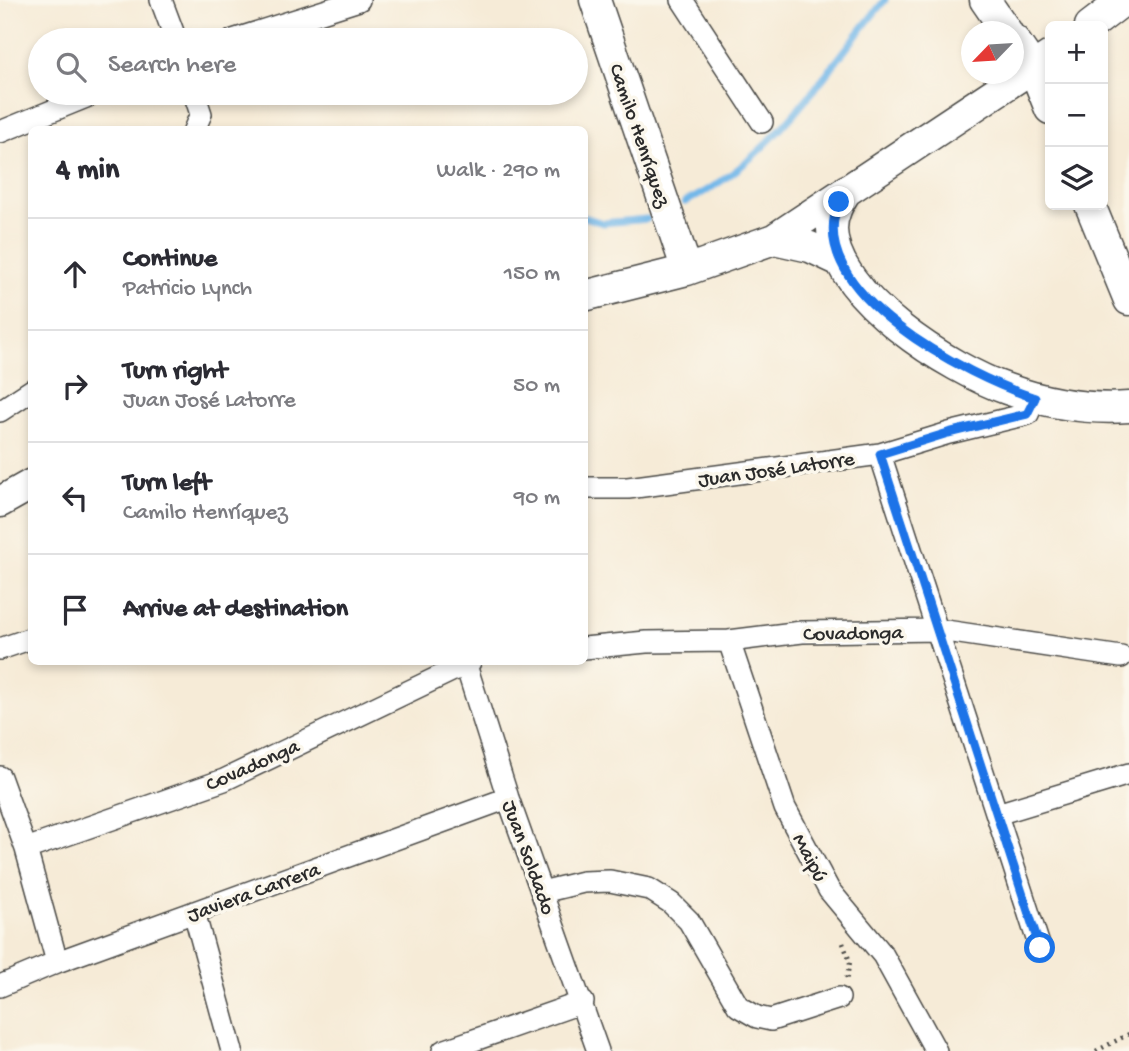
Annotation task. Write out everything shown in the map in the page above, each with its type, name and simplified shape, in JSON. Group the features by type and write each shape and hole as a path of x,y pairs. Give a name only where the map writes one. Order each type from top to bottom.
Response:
{"street":[{"path":"160,0 171,28"},
{"path":"271,28 359,0"},
{"name":"Camilo Henríquez","path":"596,0 687,270"},
{"path":"682,0 762,122"},
{"path":"985,0 999,21"},
{"path":"1097,21 1124,0"},
{"path":"1024,49 1042,63 1046,84"},
{"path":"588,295 687,270 774,239 1042,63"},
{"path":"0,132 66,105"},
{"path":"847,190 832,222 840,261 872,303 924,344 977,377 1035,398 1097,407 1129,407"},
{"path":"1092,210 1129,300"},
{"path":"774,239 810,247 840,261"},
{"path":"0,411 28,393"},
{"name":"Juan José Latorre","path":"588,488 628,488 880,454 948,433 1027,414 1035,398"},
{"path":"880,454 1040,948"},
{"path":"0,502 28,486"},
{"name":"Covadonga","path":"588,648 646,642 729,641 802,632 939,630 1121,657"},
{"path":"0,649 28,639"},
{"name":"Maipú","path":"729,641 785,808 829,890 883,955 936,1051"},
{"name":"Covadonga","path":"26,849 224,780 461,665"},
{"name":"Juan Soldado","path":"468,665 508,798 583,1002 598,1051"},
{"path":"997,814 1129,774"},
{"path":"0,778 26,849 57,962"},
{"name":"Javiera Carrera","path":"0,986 57,962 508,798"},
{"path":"542,892 583,883 610,881 649,888 689,920 738,1006 757,1017 771,1020 839,998"},
{"path":"194,912 232,1051"},
{"path":"443,1051 583,1002"}],"path":[{"path":"839,998 845,987 850,961 841,937 845,909"},
{"path":"1096,1051 1129,1034"}],"waterway":[{"path":"685,202 716,185 745,164 771,139 885,0"},
{"path":"588,218 603,223 647,219"}],"route":[{"path":"839,202 832,222 835,248 854,282 872,303 950,362 977,377 1035,398 1027,414 948,433 880,454 1040,948"}]}
